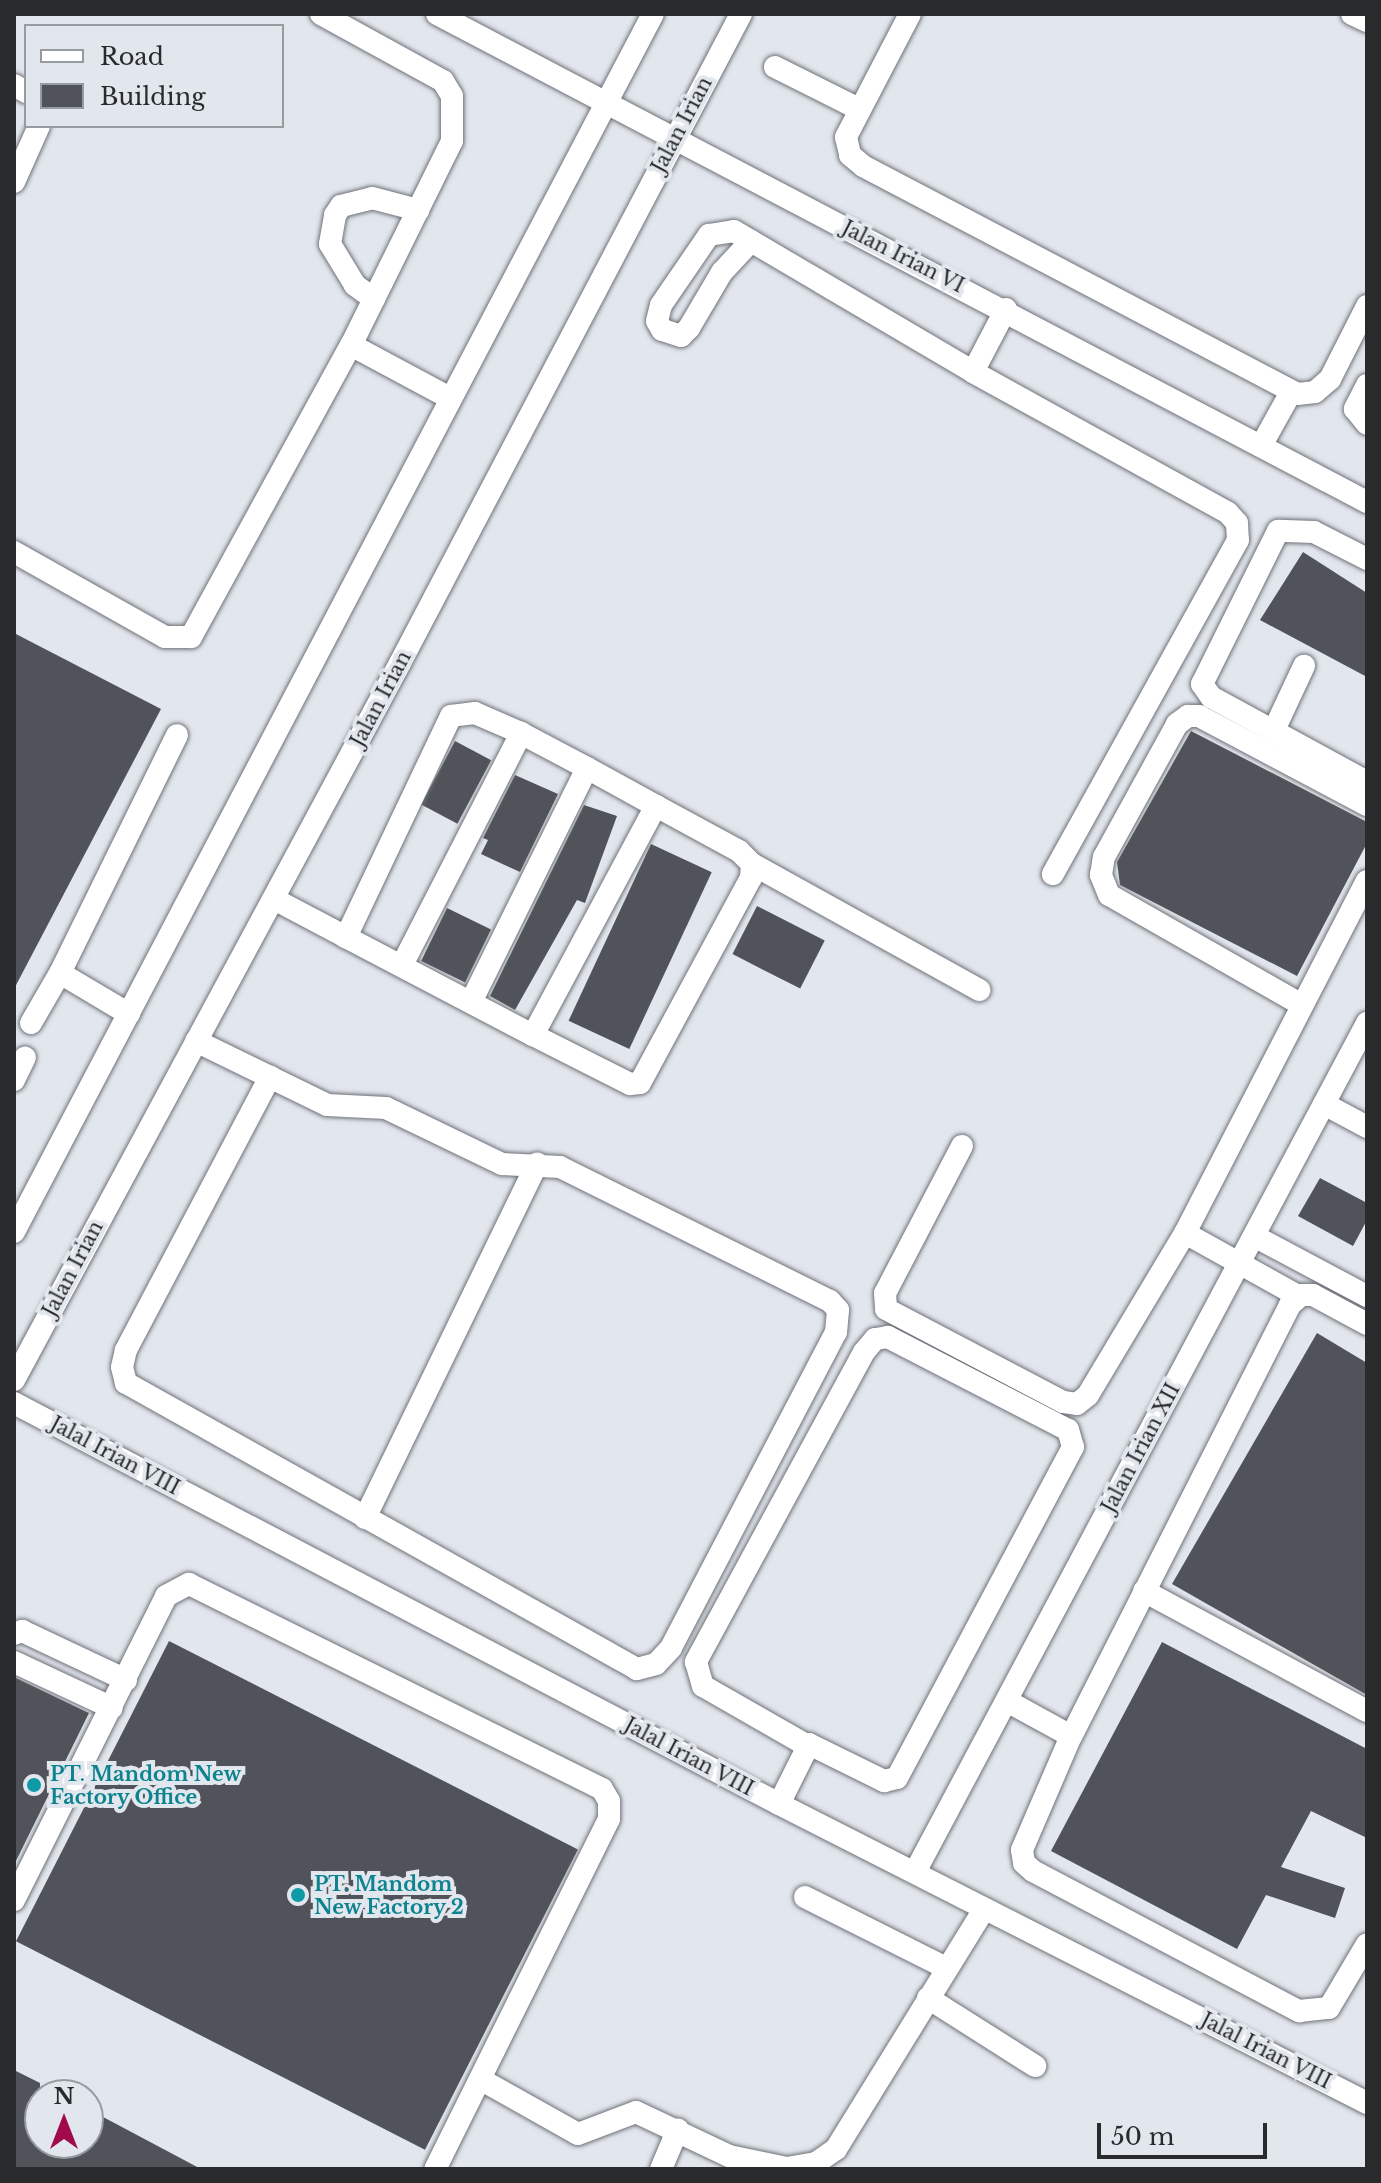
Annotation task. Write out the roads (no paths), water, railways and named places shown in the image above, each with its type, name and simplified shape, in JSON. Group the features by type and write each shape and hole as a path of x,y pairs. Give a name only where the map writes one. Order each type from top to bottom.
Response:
{"street":[{"path":"14,552 165,637 191,637 351,345 452,141 452,96 443,81 321,14"},
{"name":"Jalan Irian VI","path":"437,14 674,141 1006,309 1367,502"},
{"path":"14,1232 20,1205 129,1014 448,397 653,14"},
{"name":"Jalan Irian","path":"14,1380 274,899 741,14"},
{"path":"910,14 859,109 845,143 863,166 1291,392 1310,394 1330,379 1367,306"},
{"path":"1352,14 1367,21"},
{"path":"775,67 859,109"},
{"path":"14,182 38,128"},
{"path":"374,299 355,285 330,244 335,215 341,206 372,198 418,210"},
{"path":"751,241 722,272 689,328 681,336 662,330 657,321 661,305 709,235 734,231 751,241 973,372 1228,513 1237,523 1238,540 1053,874"},
{"path":"973,372 1006,309"},
{"path":"351,345 448,397"},
{"path":"1367,385 1355,409 1367,424"},
{"path":"1261,446 1291,392"},
{"path":"1367,559 1314,532 1287,529 1270,541 1202,684 1211,697 1367,782"},
{"path":"1274,730 1304,666"},
{"path":"346,937 451,716 475,713 521,733 739,851 752,864 979,990"},
{"path":"1302,1005 1109,895 1101,875 1104,857 1177,724 1188,716 1199,716 1367,805"},
{"path":"402,965 521,733"},
{"path":"31,1023 60,973 177,735"},
{"path":"471,1002 587,768"},
{"path":"533,1035 656,806"},
{"path":"274,899 630,1084 640,1083 751,878 752,864"},
{"path":"962,1146 885,1293 886,1309 1063,1402 1077,1404 1088,1395 1185,1233 1367,881"},
{"path":"60,973 129,1014"},
{"name":"Jalan Irian XII","path":"915,1872 1367,1023"},
{"path":"196,1041 270,1077 327,1105 386,1108 502,1164 560,1167 830,1301 838,1310 836,1332 671,1648 656,1664 637,1669 134,1390 122,1372 126,1350 270,1077"},
{"path":"14,1080 25,1057"},
{"path":"1324,1104 1367,1127"},
{"path":"365,1518 537,1164"},
{"path":"1185,1233 1298,1296 1313,1295 1367,1324"},
{"path":"1254,1236 1367,1296"},
{"path":"1298,1296 1071,1736 1022,1845 1027,1867 1307,2013 1329,2008 1338,1999 1367,1944"},
{"path":"888,1337 1068,1430 1073,1447 897,1778 884,1781 806,1745 703,1686 696,1662 864,1352 875,1339 888,1337"},
{"name":"Jalal Irian VIII","path":"14,1403 779,1804 1367,2103"},
{"path":"14,1900 166,1596 177,1587 195,1585 605,1792 609,1819 435,2169"},
{"path":"1144,1591 1367,1711"},
{"path":"14,1634 22,1631 126,1680"},
{"path":"14,1662 112,1708"},
{"path":"1007,1701 1071,1736"},
{"path":"779,1804 806,1745"},
{"path":"805,1897 944,1967"},
{"path":"480,2079 578,2134 592,2133 631,2111 678,2129 729,2156 787,2168 816,2163 836,2149 944,1967 984,1909"},
{"path":"928,1998 1035,2066"},
{"path":"661,2169 678,2129"}],"place":[{"name":"PT. Mandom New Factory Office","path":"34,1785"},
{"name":"PT. Mandom New Factory 2","path":"298,1895"}]}
